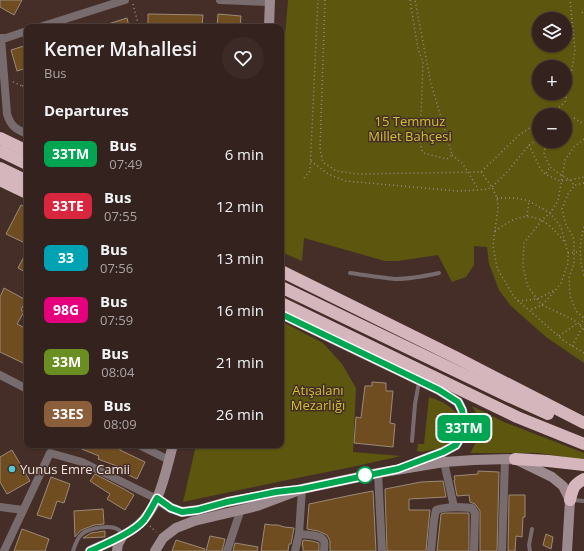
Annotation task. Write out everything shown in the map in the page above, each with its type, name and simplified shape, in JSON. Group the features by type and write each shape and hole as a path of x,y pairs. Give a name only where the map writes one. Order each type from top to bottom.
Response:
{"highway":[{"path":"0,138 24,150"},
{"path":"0,151 24,163"},
{"path":"0,168 24,180"},
{"path":"0,180 24,192"},
{"path":"284,272 584,423"},
{"path":"284,288 508,396 584,428"},
{"path":"284,304 517,417 584,444"},
{"path":"510,460 548,461 584,465"},
{"path":"570,500 572,490 576,484 584,479"}],"main road":[{"path":"269,24 270,1"},
{"path":"284,315 439,390 458,402 462,410 465,425 462,435 456,445 443,452 398,469"},
{"path":"90,551 135,528 143,520 157,498 172,448"},
{"path":"157,498 171,508 182,512 198,510 227,502 276,492 302,489 398,469 444,462 510,460 552,477 563,486 570,500 567,551"},
{"path":"155,551 164,538 176,528 194,521 257,506 302,489"},
{"path":"117,551 122,535"}],"street":[{"path":"49,24 125,0"},
{"path":"220,0 270,1"},
{"path":"24,32 6,38 1,38 8,114 10,121 15,128 24,132"},
{"path":"0,375 24,387"},
{"path":"145,448 169,460"},
{"path":"4,551 50,453 82,462 157,498"},
{"path":"502,551 510,460"},
{"path":"444,462 454,507"},
{"path":"378,473 382,551"},
{"path":"295,551 299,534 302,489"},
{"path":"0,507 23,510"},
{"path":"431,551 436,510 454,507 472,508 475,513 474,551"},
{"path":"227,551 242,510"},
{"path":"299,534 318,536 322,538 324,542 324,551"}],"lane":[{"path":"350,273 396,279 439,273"},
{"path":"412,441 415,404 419,381"},
{"path":"570,500 584,501"},
{"path":"73,551 76,542 82,534 92,528 110,527 118,529 122,535"},
{"path":"530,551 529,545 532,529"}],"path":[{"path":"131,0 139,24"},
{"path":"304,178 310,171 311,161 318,0"},
{"path":"325,0 320,150 323,162 336,171 358,174 481,172 519,135 532,127"},
{"path":"410,0 418,49 423,62 421,148 423,153 447,160 452,155"},
{"path":"415,0 431,84 452,155 462,163 478,190"},
{"path":"558,108 564,102 569,87 575,50 570,0"},
{"path":"4,78 22,86"},
{"path":"574,118 584,124"},
{"path":"584,139 574,147 564,160 558,201 550,213 542,220 524,243 523,265 527,285 542,305 570,318 579,324 584,330"},
{"path":"311,161 328,174 346,181 457,191 478,190 492,188 532,143"},
{"path":"529,145 540,168 545,174 560,181 584,177"},
{"path":"545,148 544,154 550,167 575,185"},
{"path":"545,174 550,167"},
{"path":"481,172 497,198 498,208 493,245 497,268 514,297 559,336 584,353"},
{"path":"559,336 579,324 584,318 576,312 570,296 569,278 574,263 573,236 566,224 562,209 568,194 575,185 584,183"},
{"path":"497,198 516,198 529,201 550,213 561,227 568,252 568,263 561,283 542,305 530,310"},
{"path":"527,216 529,201"},
{"path":"495,231 511,221 527,216 542,220 551,227 565,243"},
{"path":"584,227 580,252 580,264 584,276"},
{"path":"568,252 580,252"},
{"path":"563,276 569,278"},
{"path":"518,300 537,299 555,290"},
{"path":"572,346 582,327"},
{"path":"143,520 164,538"}],"green space":[{"name":"15 Temmuz Millet Bahçesi","path":"288,0 584,0 584,363 546,337 511,306 499,290 489,264 487,247 474,246 474,265 466,277 452,282 438,255 398,261 385,261 304,238 302,261 284,253 284,48"},
{"name":"Atışalanı Mezarlığı","path":"284,323 323,343 342,364 356,388 353,452 401,456 352,467 183,502 195,448 284,448"},
{"path":"429,397 445,404 459,415 459,426 456,437 445,447 422,452 417,451 418,444 424,444"},
{"path":"472,406 504,422 584,453 584,460 538,453 470,453 477,440 480,430 476,413"}],"building":[{"path":"0,0 22,0 14,15 0,7"},
{"path":"148,14 203,15 202,24 148,24"},
{"path":"218,14 241,16 240,24 217,24"},
{"path":"127,18 128,24 108,24"},
{"path":"24,46 24,69 17,71 11,50"},
{"path":"21,205 24,206 24,243 6,234"},
{"path":"24,257 24,271 18,268"},
{"path":"4,288 24,299 24,304 21,310 24,312 17,324 24,328 23,363 0,352 0,297"},
{"path":"372,382 386,383 386,391 393,391 390,423 395,424 393,447 354,443 356,417 361,418 365,386 372,386"},
{"path":"79,448 118,448 145,462 137,479 120,471 122,468 98,459 99,456"},
{"name":"Yunus Emre Camii","path":"12,450 30,481 7,494 0,482 0,457"},
{"path":"478,471 499,472 497,551 480,551 480,511 475,504 470,502 469,495 457,496 454,476 478,474"},
{"path":"95,474 134,495 125,510 107,499 110,494 90,481"},
{"path":"51,477 70,484 64,503 57,501 51,519 37,515"},
{"path":"443,481 446,497 409,499 409,510 430,510 426,551 387,551 385,489 421,482"},
{"path":"373,491 376,551 330,551 330,541 327,535 318,531 307,529 309,504"},
{"path":"509,495 525,495 525,517 523,517 522,537 516,536 515,551 508,551"},
{"path":"103,509 104,524 94,525 84,529 75,537 74,511"},
{"path":"469,513 469,551 437,551 441,514"},
{"path":"265,524 294,528 288,551 261,551"},
{"path":"22,529 49,539 45,551 14,551"},
{"path":"105,531 105,537 83,538 91,533"},
{"path":"546,534 553,537 551,549 543,545"},
{"path":"210,536 225,539 222,551 206,551"},
{"path":"176,540 205,549 204,551 172,551"},
{"path":"303,540 319,543 319,551 303,551"},
{"path":"235,543 258,547 257,551 233,551"}],"bus line":[{"name":"33TM","path":"90,551 135,528 143,520 157,498 171,508 182,512 198,510 227,502 276,492 302,489 398,469 443,452 456,445 462,435 465,425 462,410 458,402 439,390 284,315"}],"place":[{"name":"Yunus Emre Camii","path":"12,469"}]}
